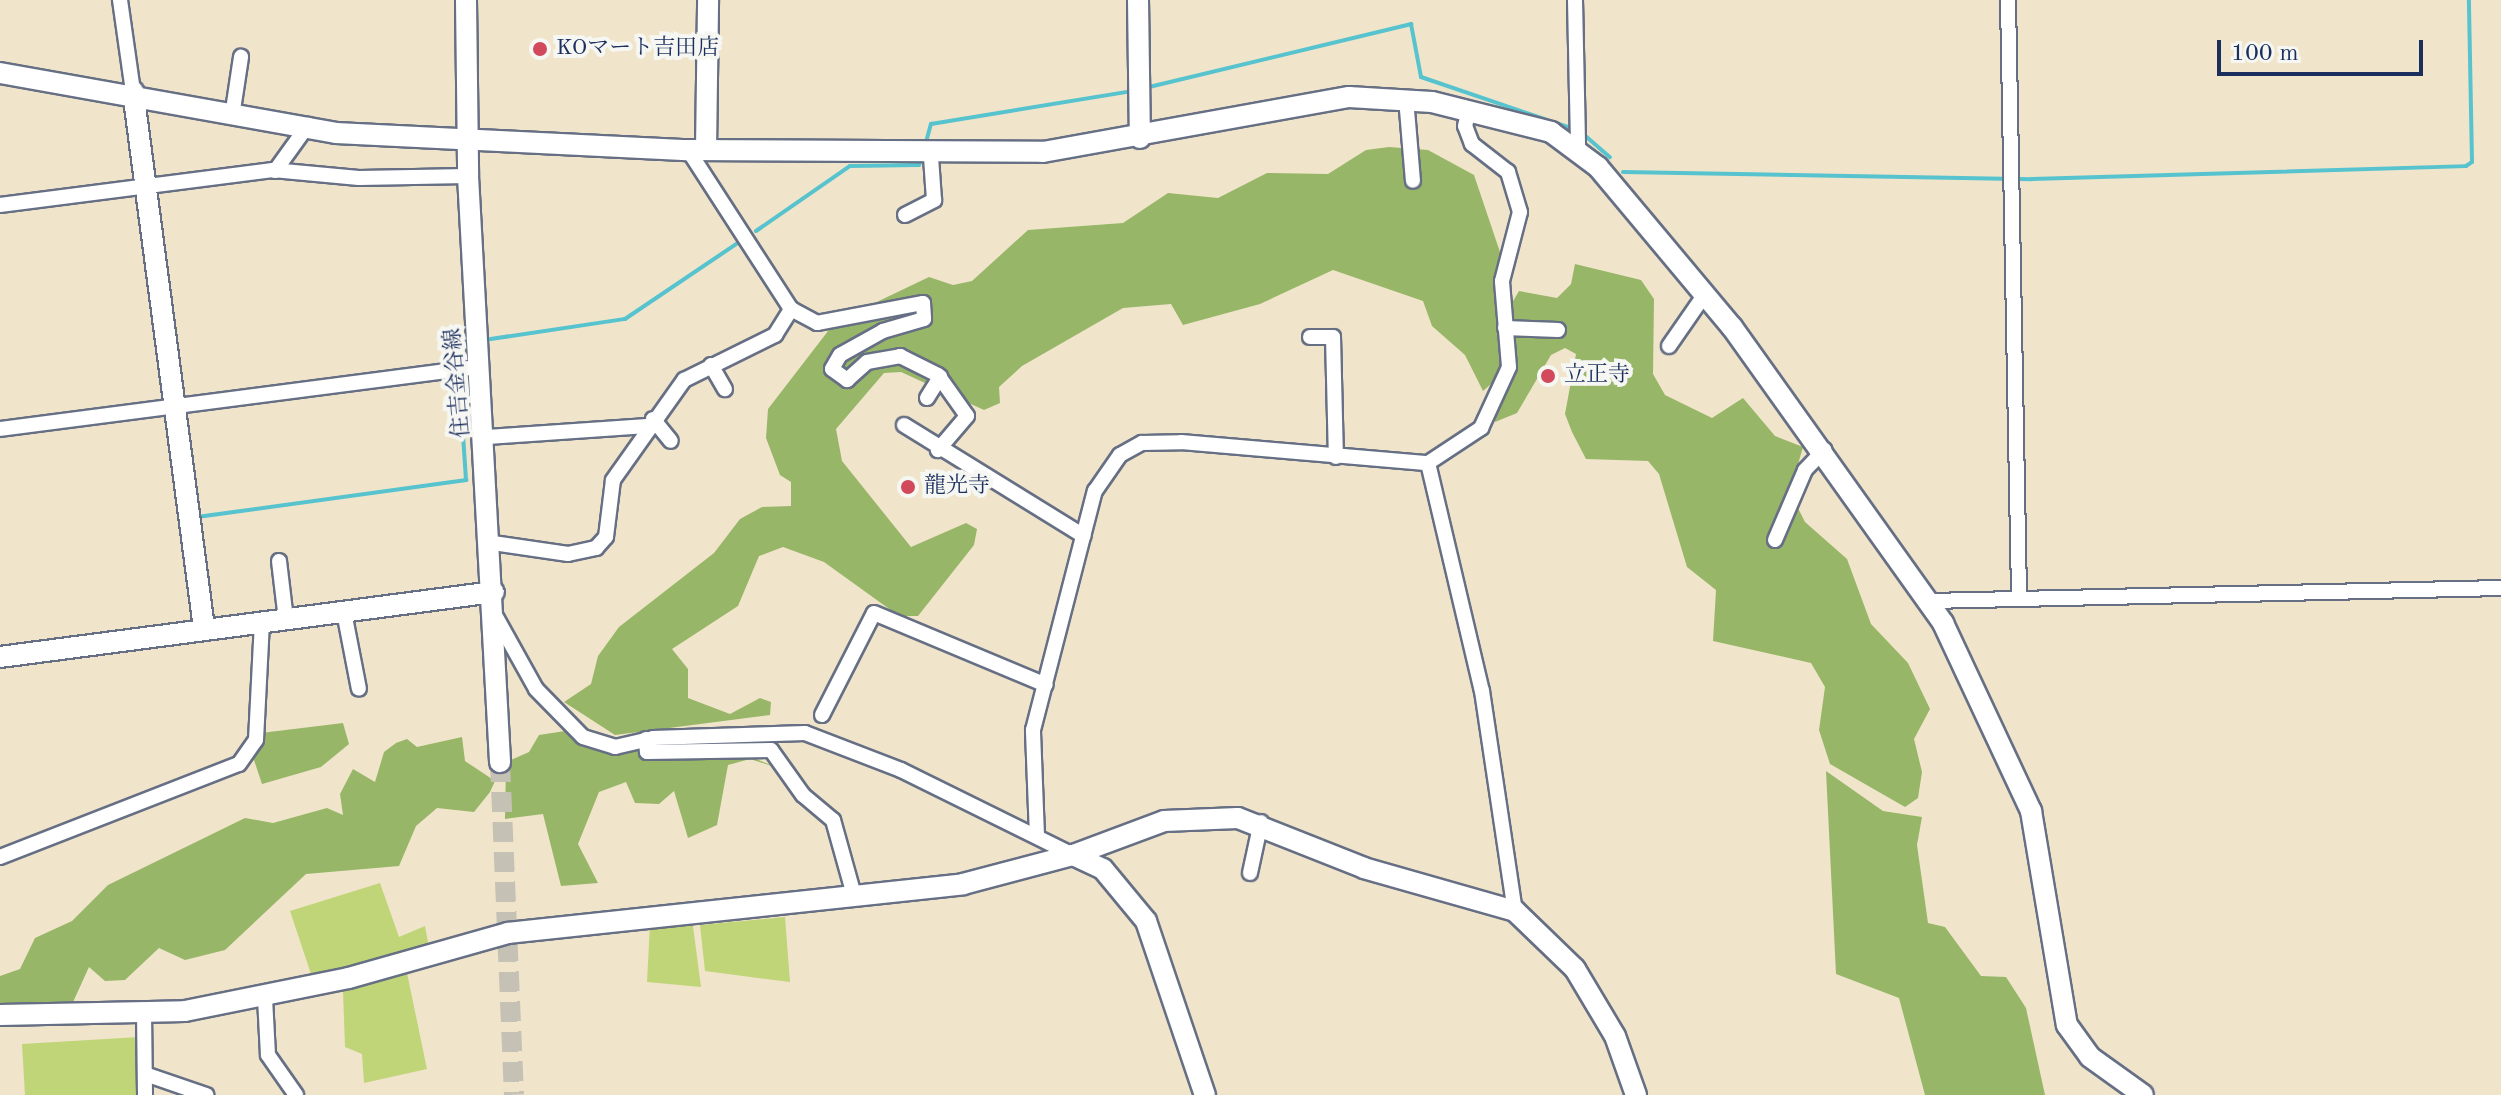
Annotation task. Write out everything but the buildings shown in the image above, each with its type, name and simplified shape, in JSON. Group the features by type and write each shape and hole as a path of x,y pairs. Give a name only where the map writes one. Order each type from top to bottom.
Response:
{"street":[{"path":"120,0 204,628"},
{"name":"住吉金谷線","path":"466,0 472,357 487,437 500,762"},
{"path":"708,0 697,150 791,309 817,323 923,303 924,319 872,337 840,355 832,369 847,380 867,362 900,356 940,377 967,416 938,450"},
{"path":"1138,0 1140,138"},
{"path":"1575,0 1578,138"},
{"path":"2008,0 2019,596"},
{"path":"233,110 241,57"},
{"path":"0,73 133,91 308,125 697,150 925,156 1140,138 1349,97 1406,98 1469,110 1578,138 1705,294 1824,450 1929,601 2031,811 2072,1036 2143,1095"},
{"path":"1406,98 1413,181"},
{"path":"1037,836 1033,730 1084,536 1107,470 1142,443 1428,463 1481,428 1509,367 1502,281 1520,212 1508,172 1472,144 1465,126 1469,110"},
{"path":"275,171 308,125"},
{"path":"905,215 934,200 925,156"},
{"path":"0,205 275,171 359,178 468,176"},
{"path":"1669,346 1705,294"},
{"path":"493,543 568,554 596,548 606,537 613,480 650,422 684,380 775,335 791,309"},
{"path":"1505,328 1558,330"},
{"path":"1310,337 1333,337 1336,457"},
{"path":"0,429 174,407 472,357"},
{"path":"711,365 725,389"},
{"path":"927,398 940,377"},
{"path":"487,437 650,422 671,441"},
{"path":"904,425 938,450 1084,536"},
{"path":"1775,540 1805,470 1824,450"},
{"path":"1428,463 1482,691 1515,911"},
{"path":"279,561 286,620"},
{"path":"1929,601 2019,596 2501,588"},
{"path":"0,657 494,592"},
{"path":"344,612 359,689"},
{"path":"822,715 874,613 1046,685"},
{"path":"495,617 536,689 583,737 615,747 646,739 805,733 1037,836 1103,869 1146,921 1205,1095"},
{"path":"0,857 239,764 256,740 262,622"},
{"path":"646,739 647,752 771,750 803,795 833,820 854,895"},
{"path":"0,1015 144,1013 265,998 508,933 963,884 1073,855 1191,815 1261,822 1364,868 1515,911 1575,969 1615,1036 1636,1095"},
{"path":"1250,873 1261,822"},
{"path":"265,998 268,1055 296,1095"},
{"path":"144,1013 145,1095"},
{"path":"145,1074 206,1095"}],"green space":[{"path":"1389,147 1428,150 1474,175 1502,258 1505,315 1519,291 1557,298 1571,284 1575,264 1641,280 1654,299 1653,374 1665,395 1712,418 1743,398 1775,436 1803,447 1790,492 1805,522 1847,559 1871,624 1908,663 1930,709 1914,739 1922,772 1918,798 1905,807 1830,764 1819,730 1825,687 1811,663 1713,641 1716,590 1687,567 1659,474 1648,461 1586,459 1572,432 1565,414 1576,354 1565,348 1551,355 1517,413 1495,422 1491,392 1500,376 1483,391 1465,355 1432,326 1423,301 1333,270 1260,304 1183,325 1171,304 1123,308 1022,366 999,387 1000,403 984,410 901,372 884,373 836,429 842,461 911,547 966,523 977,529 974,545 918,616 899,616 824,562 783,547 759,556 738,606 672,649 688,669 688,698 730,714 760,698 771,702 770,715 615,735 564,702 591,684 598,656 619,627 714,553 740,519 762,507 791,506 791,482 780,475 766,438 768,409 835,322 929,277 953,285 972,281 1028,230 1123,223 1168,193 1218,198 1267,173 1328,174 1366,150"},
{"path":"343,723 349,744 321,767 262,784 254,760 261,733"},
{"path":"578,729 639,747 736,742 732,749 778,768 750,759 728,765 717,825 688,838 674,791 659,804 635,803 626,782 599,792 578,844 598,883 561,886 543,814 505,819 506,762 529,752 539,735"},
{"path":"462,737 465,761 495,781 490,792 474,812 437,808 416,826 399,866 306,874 225,950 185,960 159,948 125,980 105,981 89,967 68,1013 0,1014 0,976 20,969 35,938 72,921 108,885 245,818 273,823 327,808 343,815 340,794 353,769 375,782 384,752 396,743 407,739 417,747"},
{"path":"1826,771 1883,811 1922,817 1917,845 1928,923 1945,927 1981,976 2006,977 2026,1008 2045,1095 1925,1095 1899,998 1836,974"},
{"path":"380,883 399,937 425,926 429,948 315,986 290,911"},
{"path":"785,917 790,982 705,971 700,925"},
{"path":"692,919 701,987 647,982 650,924"},
{"path":"407,973 427,1069 364,1083 362,1054 345,1047 343,991"},
{"path":"139,1037 139,1095 25,1095 22,1044"}],"waterway":[{"path":"1623,172 2032,179 2466,166 2472,162 2469,0"},
{"path":"1145,88 1411,24 1421,77 1574,129"},
{"path":"925,146 931,124 1133,91"},
{"path":"1582,133 1610,157"},
{"path":"756,231 850,166 919,165 921,158"},
{"path":"484,340 625,319 739,242"},
{"path":"197,517 466,480 457,343 471,341"}],"tunnel":[{"path":"500,762 514,1095"}],"place":[{"name":"KOマート吉田店","path":"540,49"},
{"name":"立正寺","path":"1548,376"},
{"name":"龍光寺","path":"908,487"}]}
